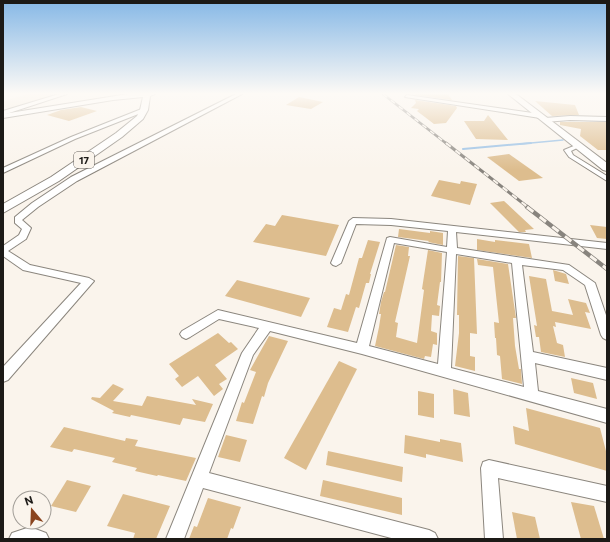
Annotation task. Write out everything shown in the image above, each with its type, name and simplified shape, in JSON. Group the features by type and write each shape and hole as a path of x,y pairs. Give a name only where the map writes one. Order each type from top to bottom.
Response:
{"highway":[{"name":"17","path":"3,209 36,191 102,148 137,119"},
{"path":"544,119 607,168"}],"street":[{"path":"3,171 73,138 120,119"},
{"path":"3,376 89,281 27,268 3,251 23,237 27,228 19,222 18,219 35,205 90,170 190,119"},
{"path":"578,146 567,150 571,156 607,179"},
{"path":"336,263 353,221 392,222 607,246"},
{"path":"444,372 452,229"},
{"path":"362,349 390,240 517,261 566,267 590,283 607,334"},
{"path":"517,261 532,395"},
{"path":"186,334 218,314 362,349 607,416"},
{"path":"174,539 248,353 267,326"},
{"path":"527,356 607,374"},
{"path":"494,539 489,468 607,494"},
{"path":"199,479 430,539"},
{"path":"18,539 30,536 40,539"}],"building":[{"path":"428,119 449,119 446,123 434,124"},
{"path":"485,119 491,119 508,140 476,139 464,121 484,121"},
{"path":"560,122 607,122 607,150 598,150 580,136 581,129 560,125"},
{"path":"509,154 543,178 519,181 487,157"},
{"path":"439,180 460,184 461,181 477,184 470,205 431,196"},
{"path":"504,201 534,229 525,230 526,232 519,232 490,203"},
{"path":"282,215 339,225 326,256 253,242 266,224 275,226"},
{"path":"590,225 607,227 607,239 597,238"},
{"path":"399,229 443,233 443,245 428,242 429,241 398,237"},
{"path":"477,239 495,242 495,240 529,244 532,258 477,250"},
{"path":"368,240 380,242 370,274 369,283 366,283 359,308 356,307 348,332 327,327 334,308 341,310 346,294 349,295 359,258 362,258"},
{"path":"396,245 409,247 408,256 410,256 395,322 398,323 396,337 417,343 424,290 422,289 428,250 442,253 441,282 437,305 440,306 439,316 432,315 431,331 437,333 437,345 433,344 431,357 425,356 424,359 375,346 381,314 379,314 381,302 385,292"},
{"path":"458,256 474,258 477,334 470,333 470,356 475,357 475,371 455,366 459,333 459,315 457,315"},
{"path":"477,259 508,264 516,318 513,318 515,346 519,369 521,369 522,384 502,379 500,356 497,355 495,338 494,322 499,323 493,267 478,265"},
{"path":"553,270 566,274 569,284 555,281"},
{"path":"529,276 546,279 552,311 573,315 568,299 586,303 590,313 585,312 591,329 555,322 556,327 553,326 557,343 563,345 565,357 541,352 539,337 536,337 534,325 537,326"},
{"path":"237,280 310,298 301,317 225,296"},
{"path":"218,333 238,349 215,365 227,379 219,384 223,389 214,396 198,376 182,387 175,379 179,376 169,364"},
{"path":"269,336 288,341 268,383 264,397 262,396 253,424 236,421 242,402 244,403 256,372 250,370"},
{"path":"339,361 357,369 306,470 284,458"},
{"path":"571,378 593,383 597,399 574,393"},
{"path":"113,384 124,389 113,401 142,406 147,396 196,405 192,399 213,404 205,422 183,418 180,425 131,415 130,417 112,413 114,411 91,399 92,397 100,398"},
{"path":"453,389 468,393 470,417 454,414"},
{"path":"418,391 434,394 434,418 418,415"},
{"path":"526,408 600,428 607,455 607,471 515,444 513,426 529,431"},
{"path":"64,427 125,441 126,438 138,440 135,446 196,458 186,481 135,471 137,468 112,462 115,458 74,449 72,452 50,447"},
{"path":"226,435 247,440 240,462 218,457"},
{"path":"405,435 440,442 440,439 461,443 463,462 426,454 426,458 404,453"},
{"path":"328,451 403,467 402,482 326,465"},
{"path":"67,480 91,486 76,512 52,506"},
{"path":"323,480 402,498 402,515 320,496"},
{"path":"123,494 170,506 156,539 133,539 135,533 107,526"},
{"path":"208,498 241,507 233,529 231,528 227,539 189,539 194,526 197,527"},
{"path":"571,502 594,506 604,539 581,539"},
{"path":"512,512 535,517 540,539 517,539"}],"waterway":[{"path":"526,143 563,140"},
{"path":"463,149 526,143"},
{"path":"520,144 526,143"},
{"path":"526,143 531,143"}],"railway":[{"path":"415,119 447,144"},
{"path":"446,143 529,208"},
{"path":"527,207 607,269"}]}
